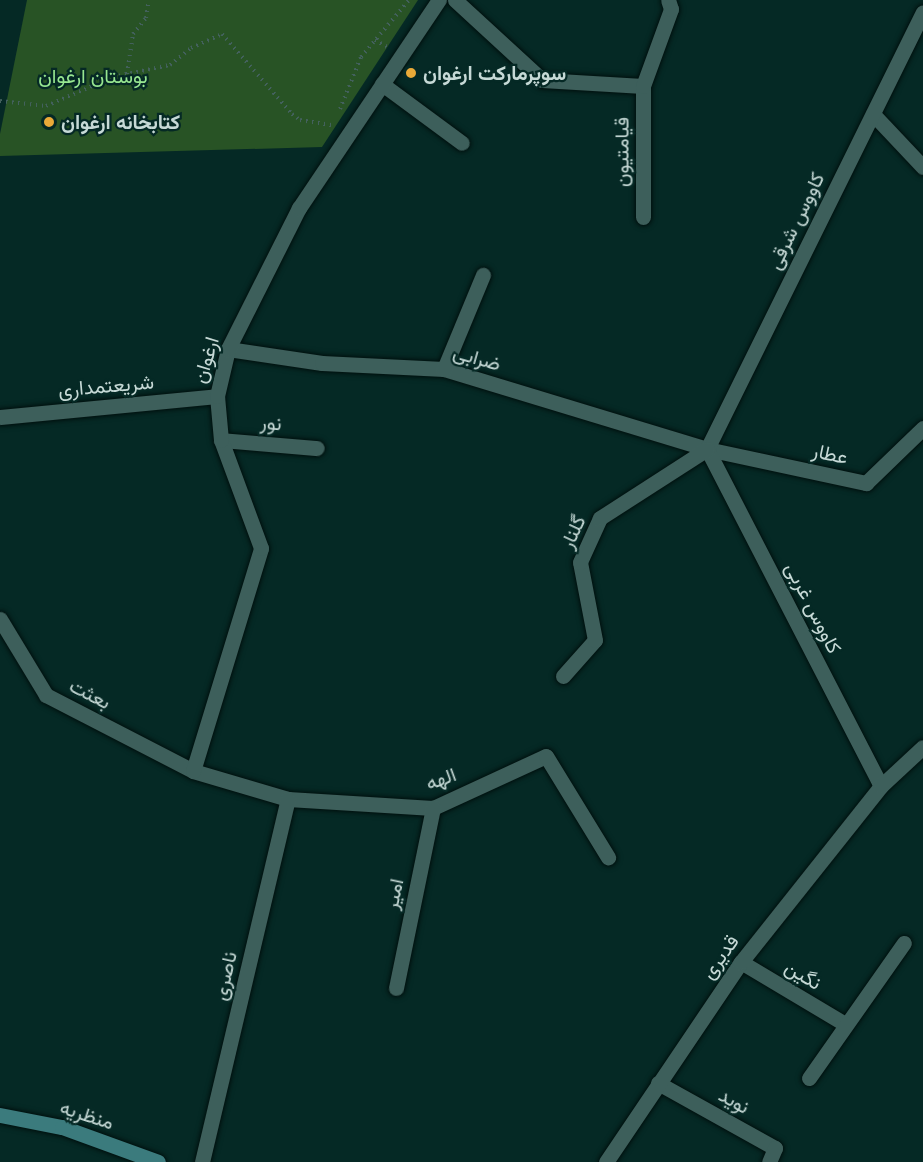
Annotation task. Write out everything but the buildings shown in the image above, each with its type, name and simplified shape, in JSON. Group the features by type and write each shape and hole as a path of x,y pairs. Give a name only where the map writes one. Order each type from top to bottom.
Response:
{"street":[{"name":"ارغوان","path":"193,771 261,548 221,440 217,396 228,349 299,208 439,0"},
{"path":"455,0 542,81 643,86"},
{"name":"قیامتیون","path":"643,217 643,86 671,9 668,0"},
{"name":"کاووس شرقی","path":"707,449 923,12"},
{"path":"382,84 462,143"},
{"path":"873,114 923,167"},
{"path":"444,369 483,275"},
{"name":"ضرابی","path":"228,349 322,363 444,369 707,449"},
{"name":"شریعتمداری","path":"0,417 217,396"},
{"name":"عطار","path":"707,449 866,483 923,428"},
{"name":"نور","path":"221,440 317,448"},
{"name":"گلنار","path":"563,676 595,640 580,562 600,518 707,449"},
{"name":"کاووس غربی","path":"707,449 880,786"},
{"name":"بعثت","path":"0,619 46,695 193,771"},
{"name":"قدیری","path":"606,1162 741,962 880,786 923,747"},
{"name":"الهه","path":"193,771 288,799 433,808 546,756 608,857"},
{"name":"ناصری","path":"202,1162 288,799"},
{"name":"امیر","path":"396,988 433,808"},
{"path":"809,1078 904,943"},
{"name":"نگین","path":"741,962 845,1024"},
{"name":"نوید","path":"658,1083 776,1148 769,1162"},
{"name":"منظریه","path":"0,1115 63,1127 158,1162"}],"path":[{"path":"128,74 133,34 146,18 149,0"},
{"path":"334,125 361,57 408,0"},
{"path":"0,101 45,106 128,74 170,65 191,48 222,34 292,114 300,120 354,127"}],"green space":[{"name":"بوستان ارغوان","path":"27,0 418,0 322,147 0,156 0,134"}],"place":[{"name":"سوپرمارکت ارغوان","path":"411,73"},
{"name":"کتابخانه ارغوان","path":"49,122"}]}
